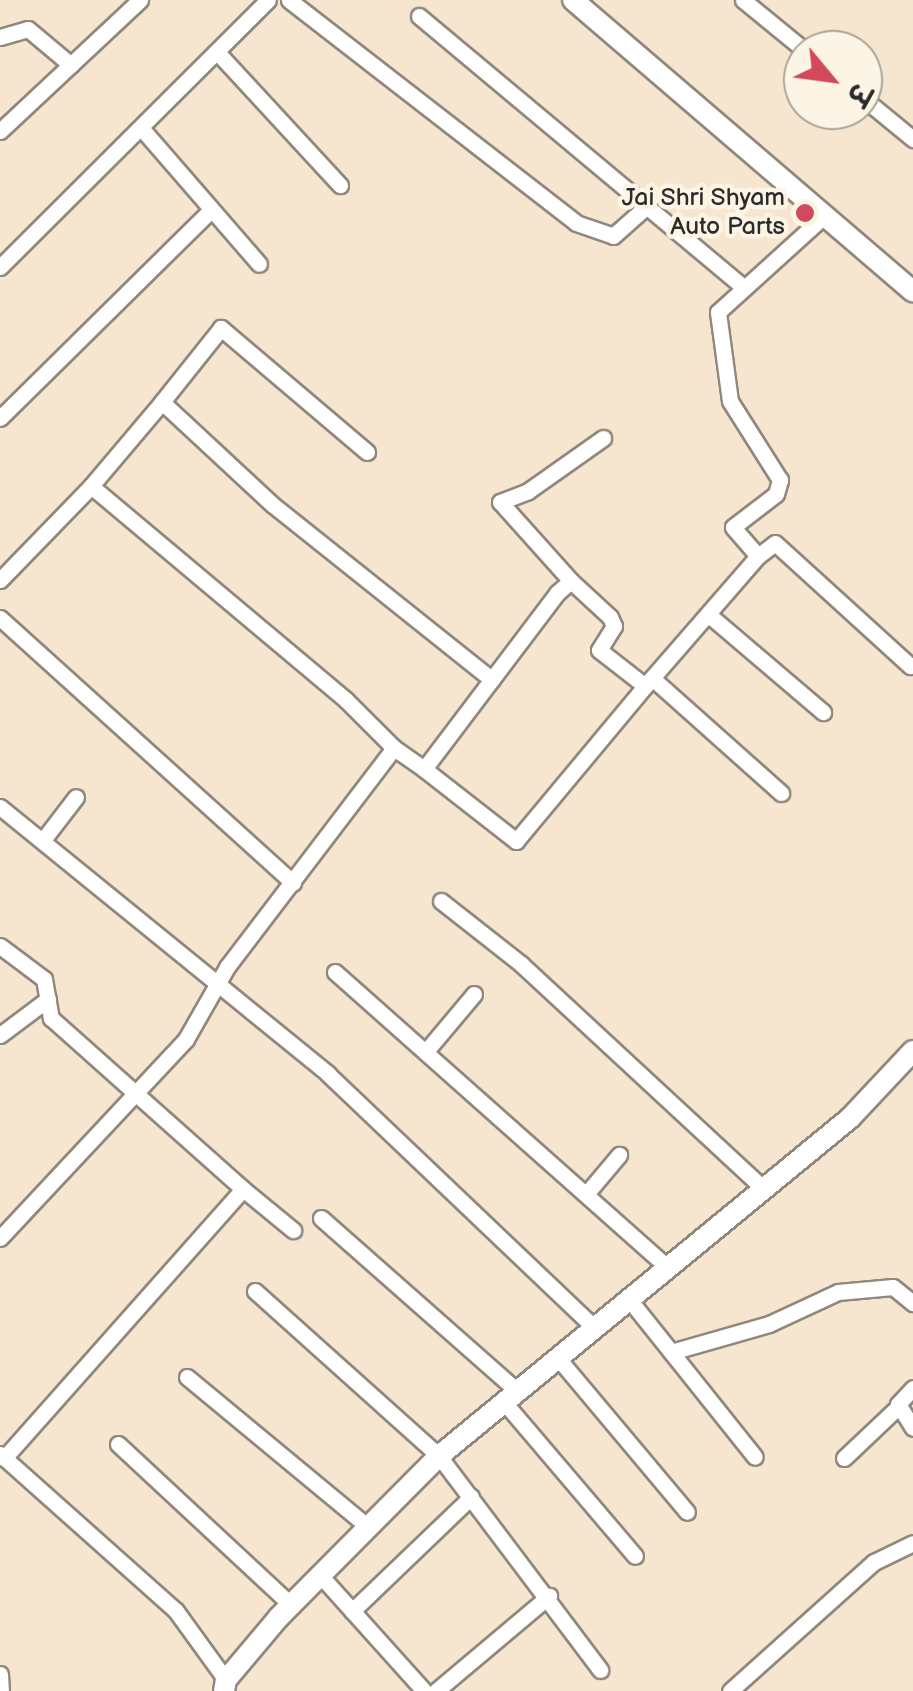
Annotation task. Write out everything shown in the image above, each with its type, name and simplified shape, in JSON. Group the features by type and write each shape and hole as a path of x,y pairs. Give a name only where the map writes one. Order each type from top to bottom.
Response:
{"street":[{"path":"0,131 140,0"},
{"path":"0,267 142,130 268,0"},
{"path":"289,0 576,222 613,236 646,206"},
{"path":"743,0 783,33"},
{"path":"587,4 824,216 913,290"},
{"path":"418,16 742,286"},
{"path":"0,37 28,28 72,65"},
{"path":"218,54 340,185"},
{"path":"883,114 913,139"},
{"path":"142,130 259,264"},
{"path":"0,418 211,210"},
{"path":"758,556 734,531 734,522 781,488 730,401 718,312 742,286 824,216"},
{"path":"0,580 91,486 221,328 367,452"},
{"path":"162,402 273,506 492,680"},
{"path":"603,438 528,492 500,502 571,581 614,621 599,650 649,682 781,793"},
{"path":"91,486 346,700 394,748 516,841 758,556 775,543 910,666"},
{"path":"424,769 571,581"},
{"path":"708,615 823,712"},
{"path":"0,618 293,883"},
{"path":"0,1238 138,1096 186,1038 218,983 394,748"},
{"path":"43,840 76,797"},
{"path":"0,808 218,983 387,1126 594,1327"},
{"path":"442,901 511,954 763,1188"},
{"path":"0,946 44,979 51,1018 293,1230"},
{"path":"335,972 667,1266"},
{"path":"427,1050 474,994"},
{"path":"0,1036 48,999"},
{"path":"244,1189 2,1456 176,1610 225,1686 290,1605 438,1456 850,1118 913,1051"},
{"path":"587,1193 619,1156"},
{"path":"321,1218 510,1396 635,1556"},
{"path":"672,1352 770,1324 838,1292 894,1287 913,1304"},
{"path":"255,1291 438,1456 549,1596 600,1670"},
{"path":"628,1298 756,1457"},
{"path":"557,1358 687,1512"},
{"path":"187,1377 367,1526"},
{"path":"844,1458 898,1408 913,1388"},
{"path":"898,1408 913,1428"},
{"path":"118,1444 290,1605"},
{"path":"352,1611 471,1497"},
{"path":"730,1691 874,1562 913,1543"},
{"path":"320,1575 424,1691"},
{"path":"436,1691 549,1596"},
{"path":"0,1674 1,1691"}],"place":[{"name":"Jai Shri Shyam Auto Parts","path":"805,213"}]}
